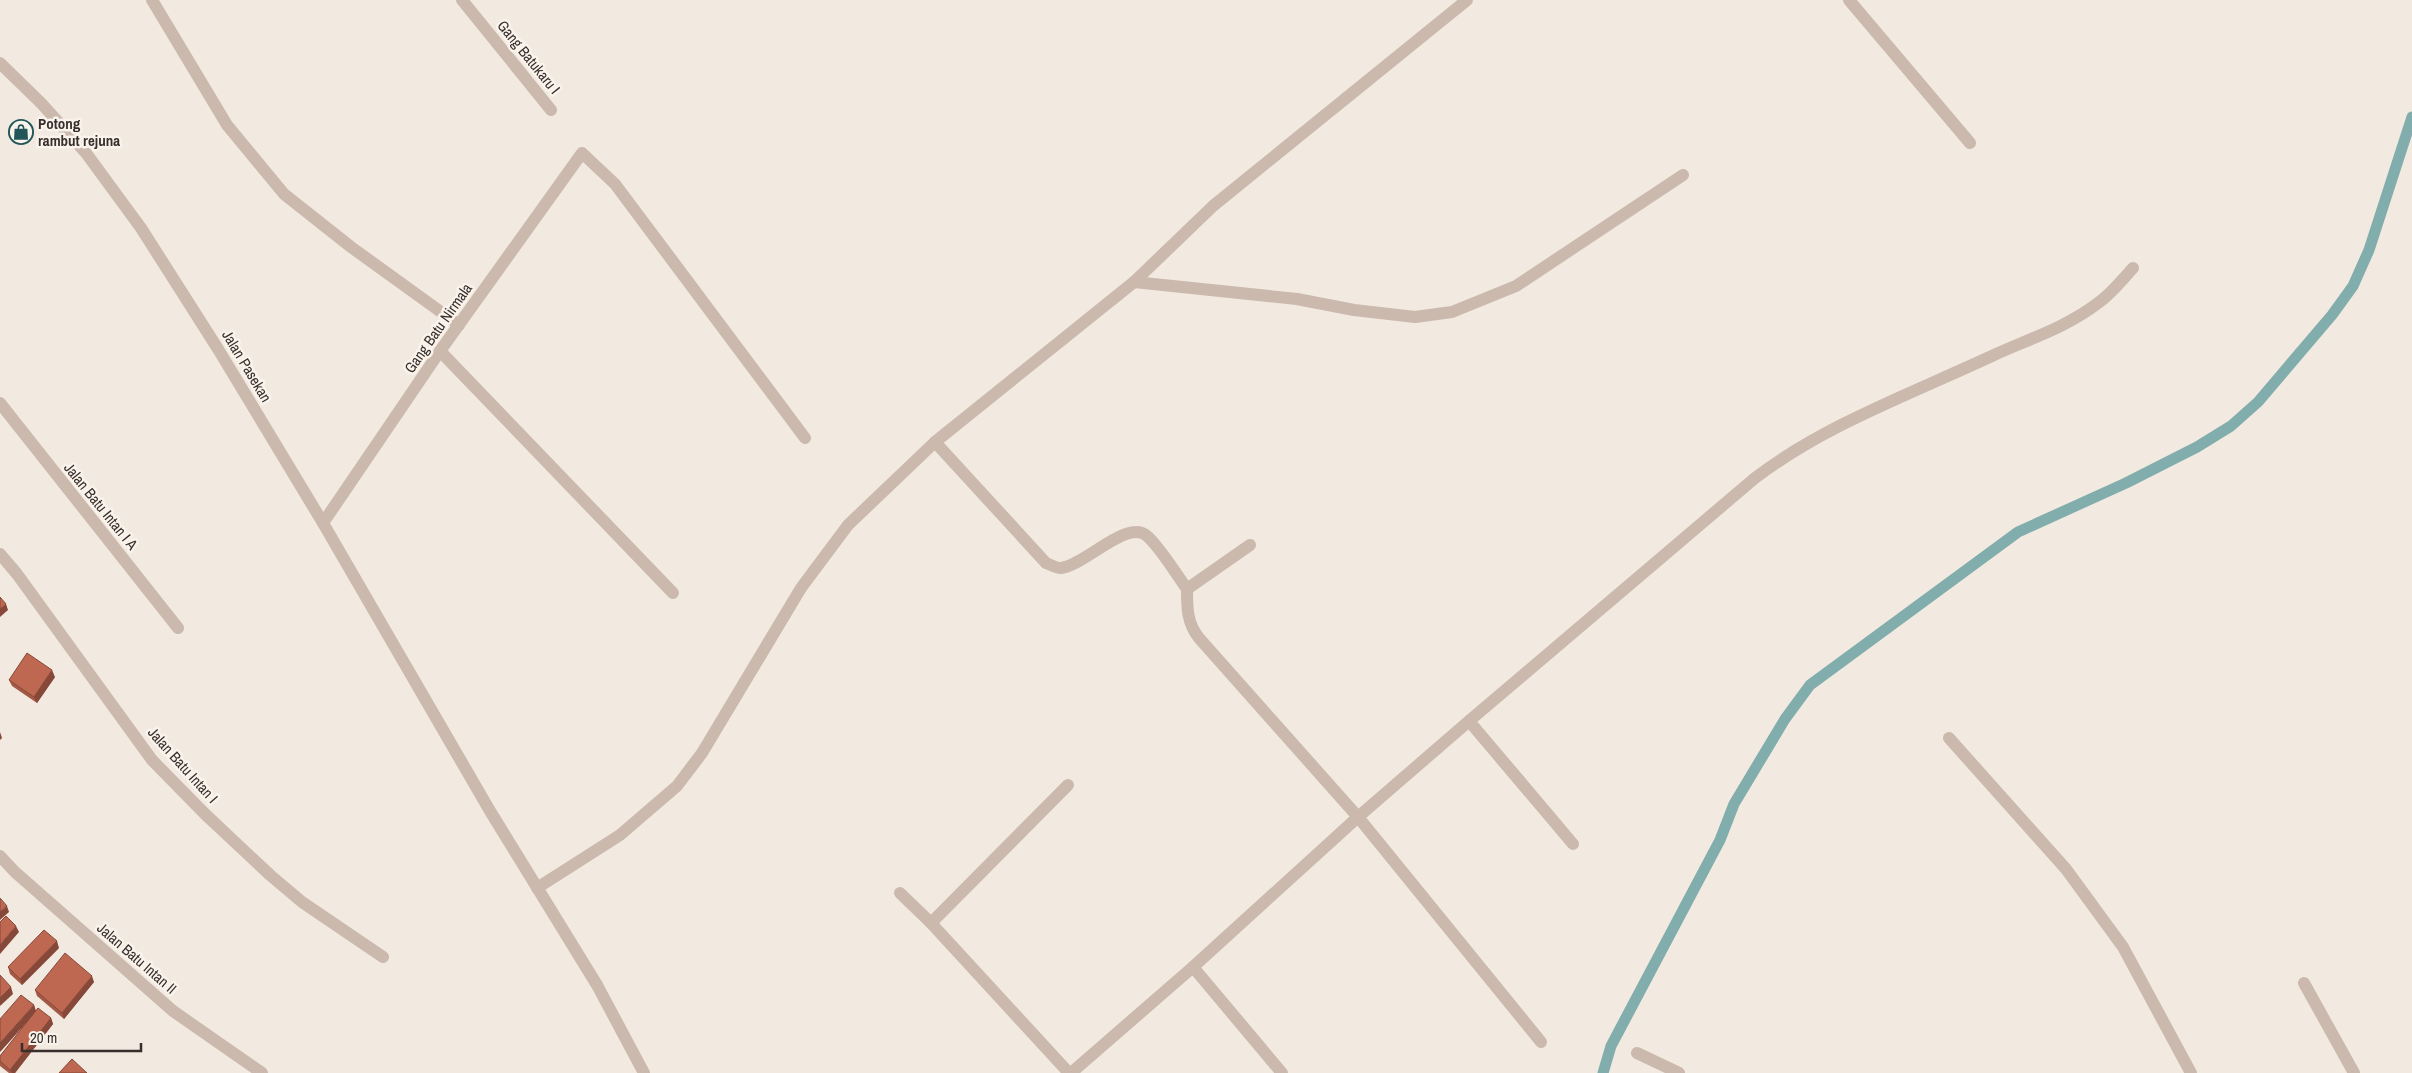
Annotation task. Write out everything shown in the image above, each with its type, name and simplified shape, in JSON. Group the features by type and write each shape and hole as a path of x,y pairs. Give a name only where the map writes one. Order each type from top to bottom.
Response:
{"street":[{"path":"152,0 227,124 284,194 351,247 459,325"},
{"name":"Gang Batukaru I","path":"462,0 550,110"},
{"path":"537,888 620,834 677,786 702,753 801,588 848,525 936,442 1134,282 1213,206 1467,0"},
{"path":"1849,0 1970,143"},
{"name":"Jalan Pasekan","path":"0,63 86,153 141,228 218,349 323,523 432,712 597,985 644,1073"},
{"name":"Gang Batu Nirmala","path":"323,523 440,351 582,153 615,184 805,438"},
{"path":"1134,282 1297,299 1354,310 1414,317 1452,312 1516,286 1683,174"},
{"path":"900,893 931,923 1070,1073 1193,967 1358,817 1755,478 1788,454 1830,431 2013,346 2066,324 2101,302 2133,268"},
{"path":"440,351 673,593"},
{"name":"Jalan Batu Intan I A","path":"0,403 178,628"},
{"path":"936,442 1046,563 1059,568 1073,565 1122,535 1135,531 1146,535 1187,589 1188,617 1191,628 1198,638 1358,817 1541,1042"},
{"path":"1187,589 1250,545"},
{"name":"Jalan Batu Intan I","path":"0,554 17,574 152,760 204,814 289,891 383,958"},
{"path":"1469,721 1573,844"},
{"path":"1948,738 2066,869 2122,947 2192,1073"},
{"path":"931,923 1068,784"},
{"name":"Jalan Batu Intan II","path":"0,856 14,872 173,1010 262,1073"},
{"path":"1193,967 1282,1073"},
{"path":"2304,983 2354,1073"},
{"path":"1637,1053 1679,1073"}],"building":[{"path":"0,597 6,604 0,609"},
{"path":"27,653 52,670 34,697 9,680"},
{"path":"0,898 7,906 0,912"},
{"path":"6,916 16,926 0,945 0,922"},
{"path":"44,930 57,941 20,979 8,967"},
{"path":"65,953 92,976 62,1013 35,990"},
{"path":"0,975 11,987 0,998"},
{"path":"21,995 34,1005 0,1043 0,1019"},
{"path":"38,1008 51,1018 10,1070 0,1061 0,1056"},
{"path":"72,1059 87,1073 59,1073"}],"waterway":[{"path":"1603,1073 1611,1046 1720,840 1734,804 1785,719 1810,685 2018,532 2126,483 2197,447 2231,426 2258,402 2332,315 2353,286 2369,250 2412,117"}],"place":[{"name":"Potong rambut rejuna","path":"21,132"}]}
